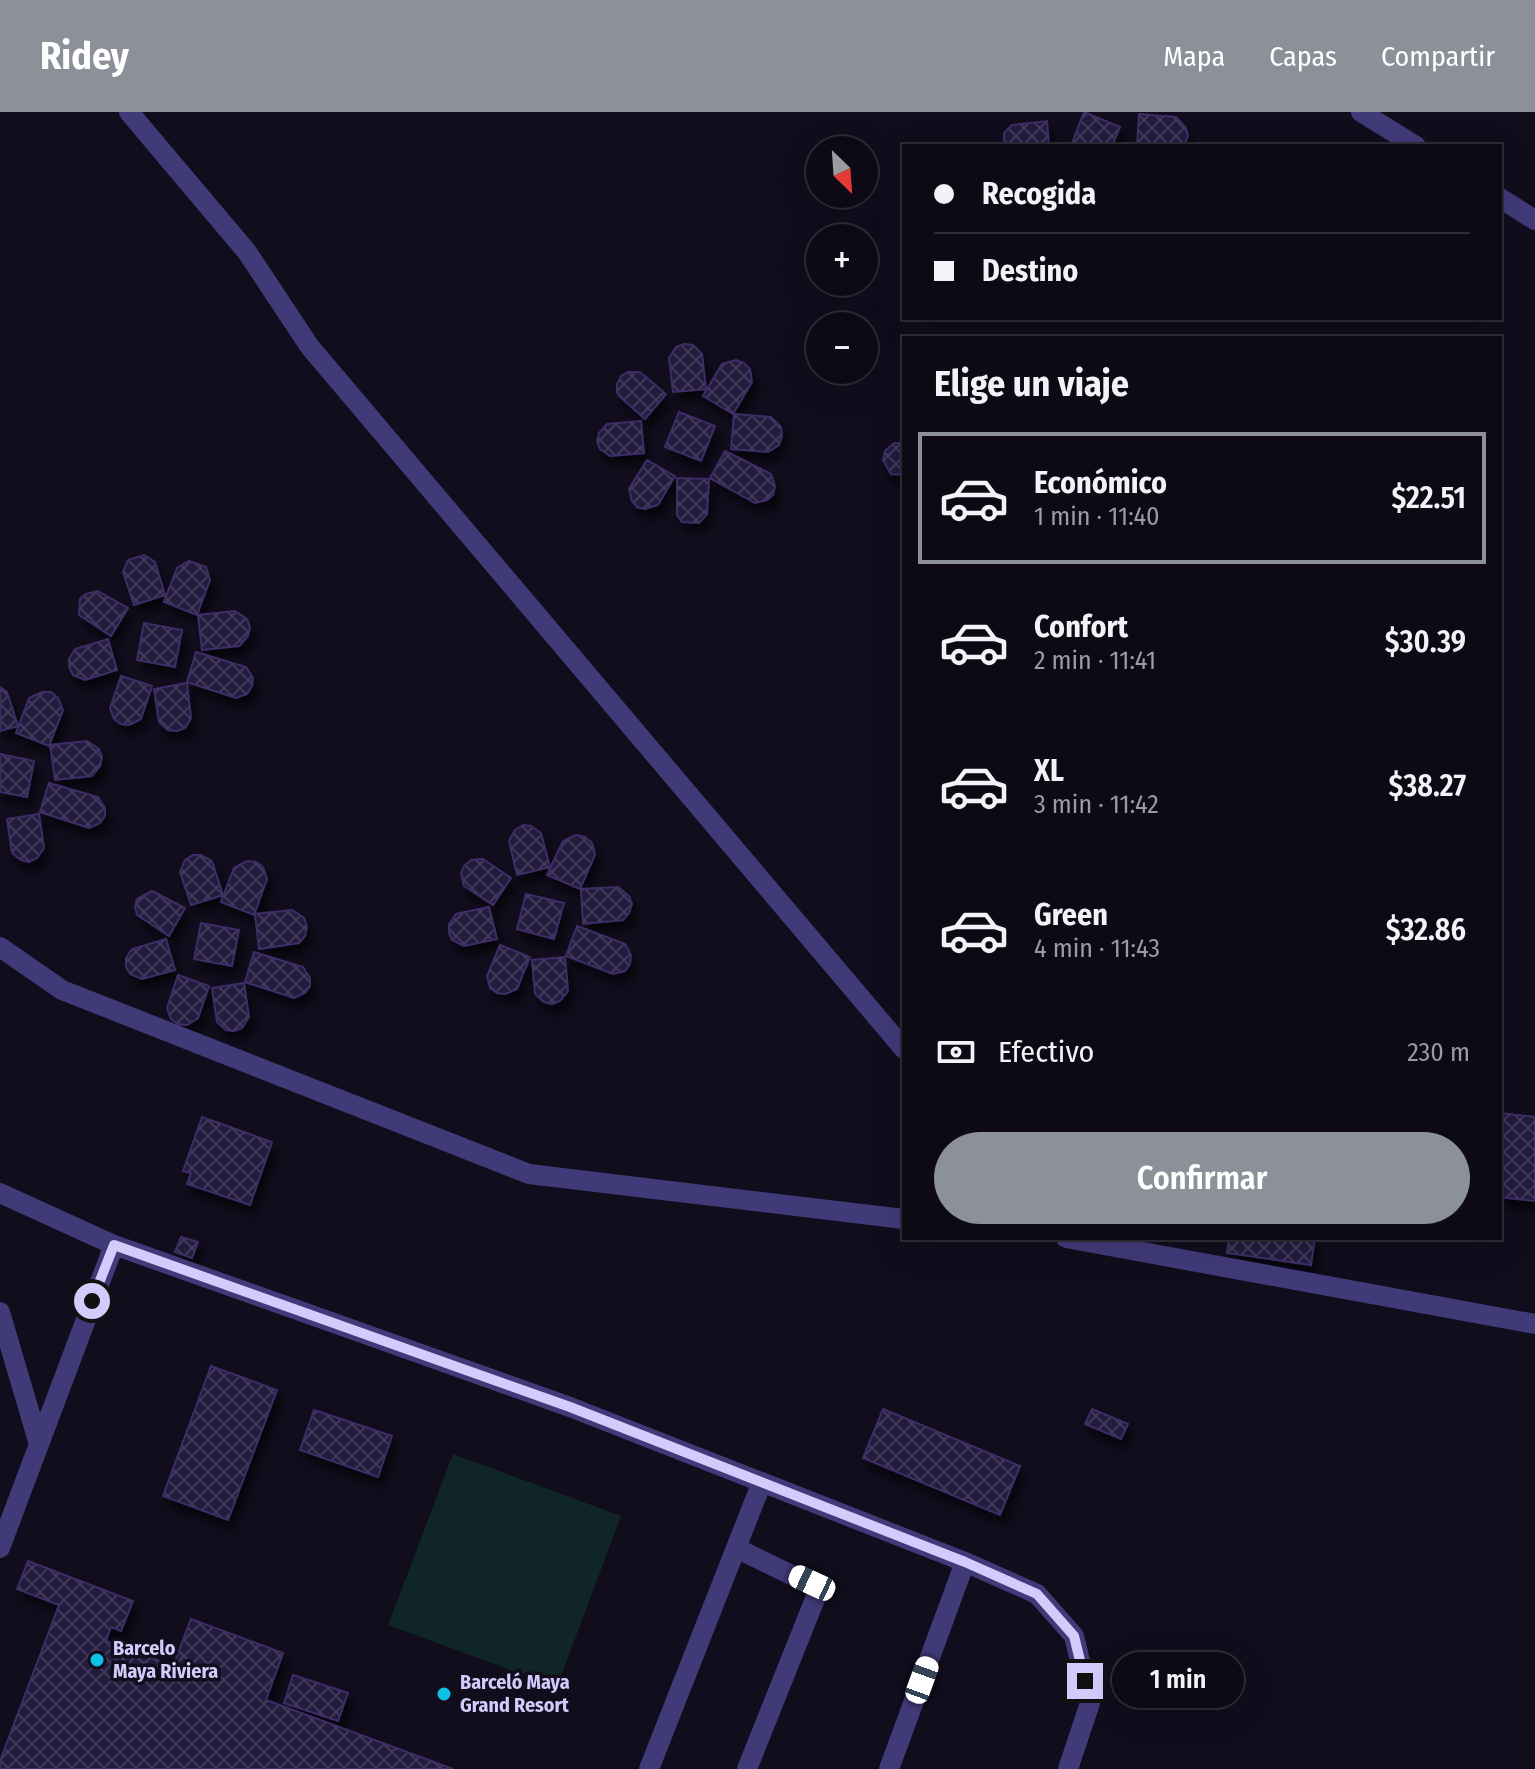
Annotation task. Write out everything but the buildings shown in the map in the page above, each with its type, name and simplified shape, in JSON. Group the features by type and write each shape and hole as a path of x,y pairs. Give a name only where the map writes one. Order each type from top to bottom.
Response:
{"street":[{"path":"129,112 247,252 310,347 902,1047"},
{"path":"1361,112 1413,144"},
{"path":"1502,199 1535,220"},
{"path":"0,947 62,990 529,1174 902,1219"},
{"path":"0,1193 114,1245 570,1407 965,1562 1037,1594 1074,1636 1090,1703 1068,1769"},
{"path":"1083,1240 1535,1324"},
{"path":"0,1548 114,1245"},
{"path":"0,1312 38,1441"},
{"path":"649,1769 762,1482"},
{"path":"736,1548 816,1587 817,1594 747,1769"},
{"path":"889,1769 965,1562"}],"green space":[{"path":"453,1454 621,1516 557,1687 388,1625"}],"place":[{"name":"Barcelo Maya Riviera","path":"97,1660"},
{"name":"Barceló Maya Grand Resort","path":"444,1694"}],"route":[{"path":"92,1301 114,1245 570,1407 965,1562 1037,1594 1074,1636 1085,1681"}]}
